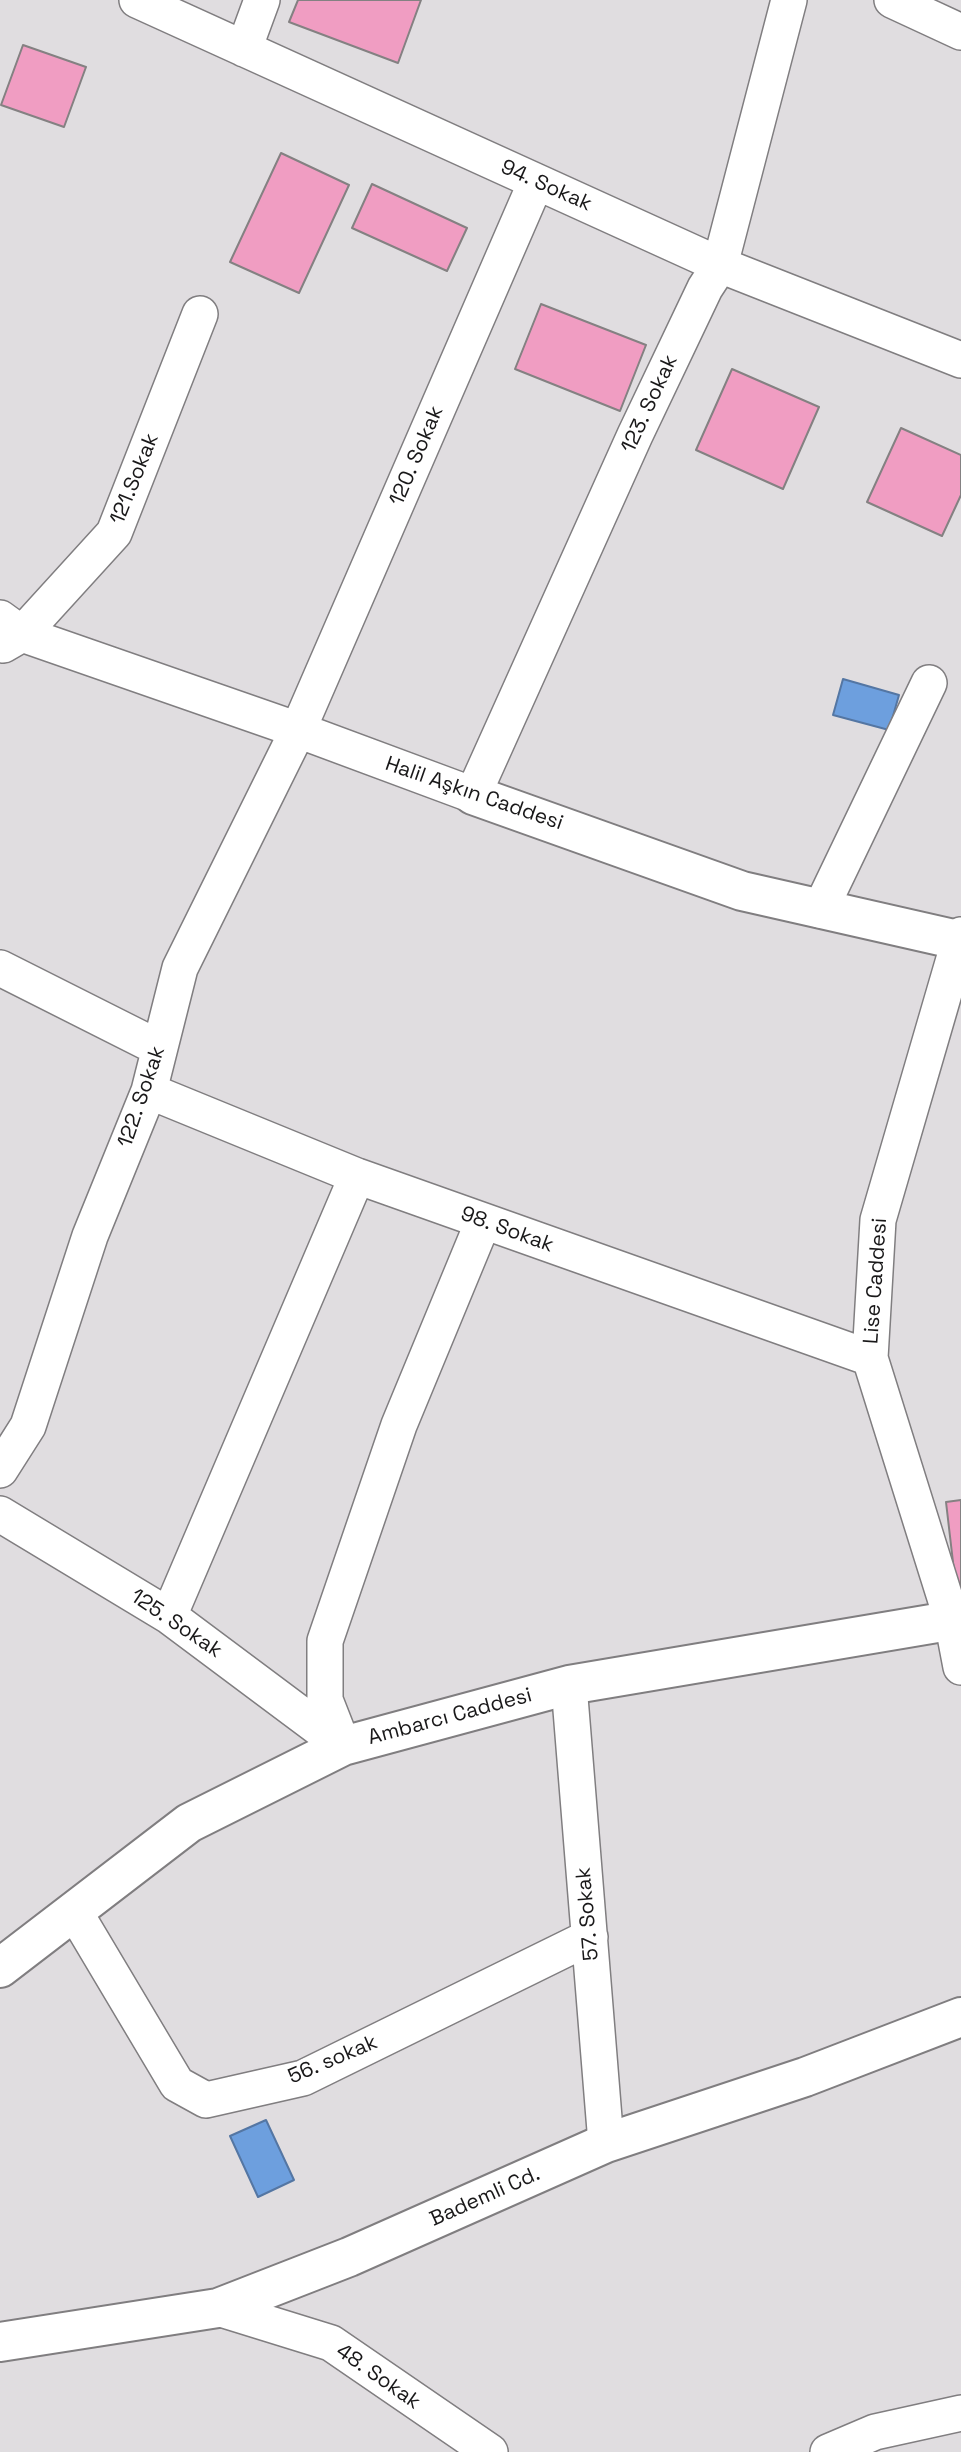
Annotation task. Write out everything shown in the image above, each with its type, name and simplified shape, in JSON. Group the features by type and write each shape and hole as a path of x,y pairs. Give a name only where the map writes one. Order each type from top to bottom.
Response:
{"street":[{"name":"94. Sokak","path":"136,0 720,265 961,360"},
{"path":"244,49 261,0"},
{"name":"123. Sokak","path":"473,795 635,435 705,288 720,265 789,0"},
{"path":"892,0 961,32"},
{"name":"120. Sokak","path":"298,730 536,182"},
{"name":"121.Sokak","path":"7,633 114,533 200,314"},
{"name":"Halil Aşkın Caddesi","path":"7,633 298,730 742,891 960,939"},
{"path":"820,910 929,683"},
{"name":"122. Sokak","path":"0,1470 28,1426 90,1236 149,1091 180,968 298,730"},
{"name":"Lise Caddesi","path":"960,939 878,1220 870,1358 957,1619 961,1667"},
{"path":"0,968 159,1048"},
{"name":"98. Sokak","path":"149,1091 357,1176 870,1358"},
{"path":"169,1616 357,1176"},
{"path":"343,1746 325,1700 325,1642 399,1425 483,1222"},
{"name":"125. Sokak","path":"0,1514 169,1616 343,1746"},
{"name":"Ambarcı Caddesi","path":"0,1969 189,1823 343,1746 569,1685 957,1619"},
{"name":"57. Sokak","path":"569,1685 606,2143"},
{"name":"56. sokak","path":"74,1911 177,2084 206,2100 303,2078 590,1937"},
{"name":"Bademli Cd.","path":"0,2342 218,2308 349,2257 606,2143 805,2077 961,2017"},
{"name":"48. Sokak","path":"218,2308 331,2343 450,2442 490,2452"},
{"path":"828,2452 875,2432 961,2413"}],"water":[{"path":"843,679 899,695 889,730 833,715"},
{"path":"266,2120 294,2180 258,2197 230,2136"}],"building":[{"path":"298,0 421,0 398,63 289,22"},
{"path":"23,45 86,67 64,127 1,105"},
{"path":"281,153 349,185 299,293 230,262"},
{"path":"372,184 467,228 447,271 352,228"},
{"path":"541,304 646,345 620,411 515,369"},
{"path":"732,369 819,407 783,489 696,450"},
{"path":"901,428 961,455 961,495 942,536 867,502"},
{"path":"961,1500 961,1588 956,1588 946,1502"}]}
